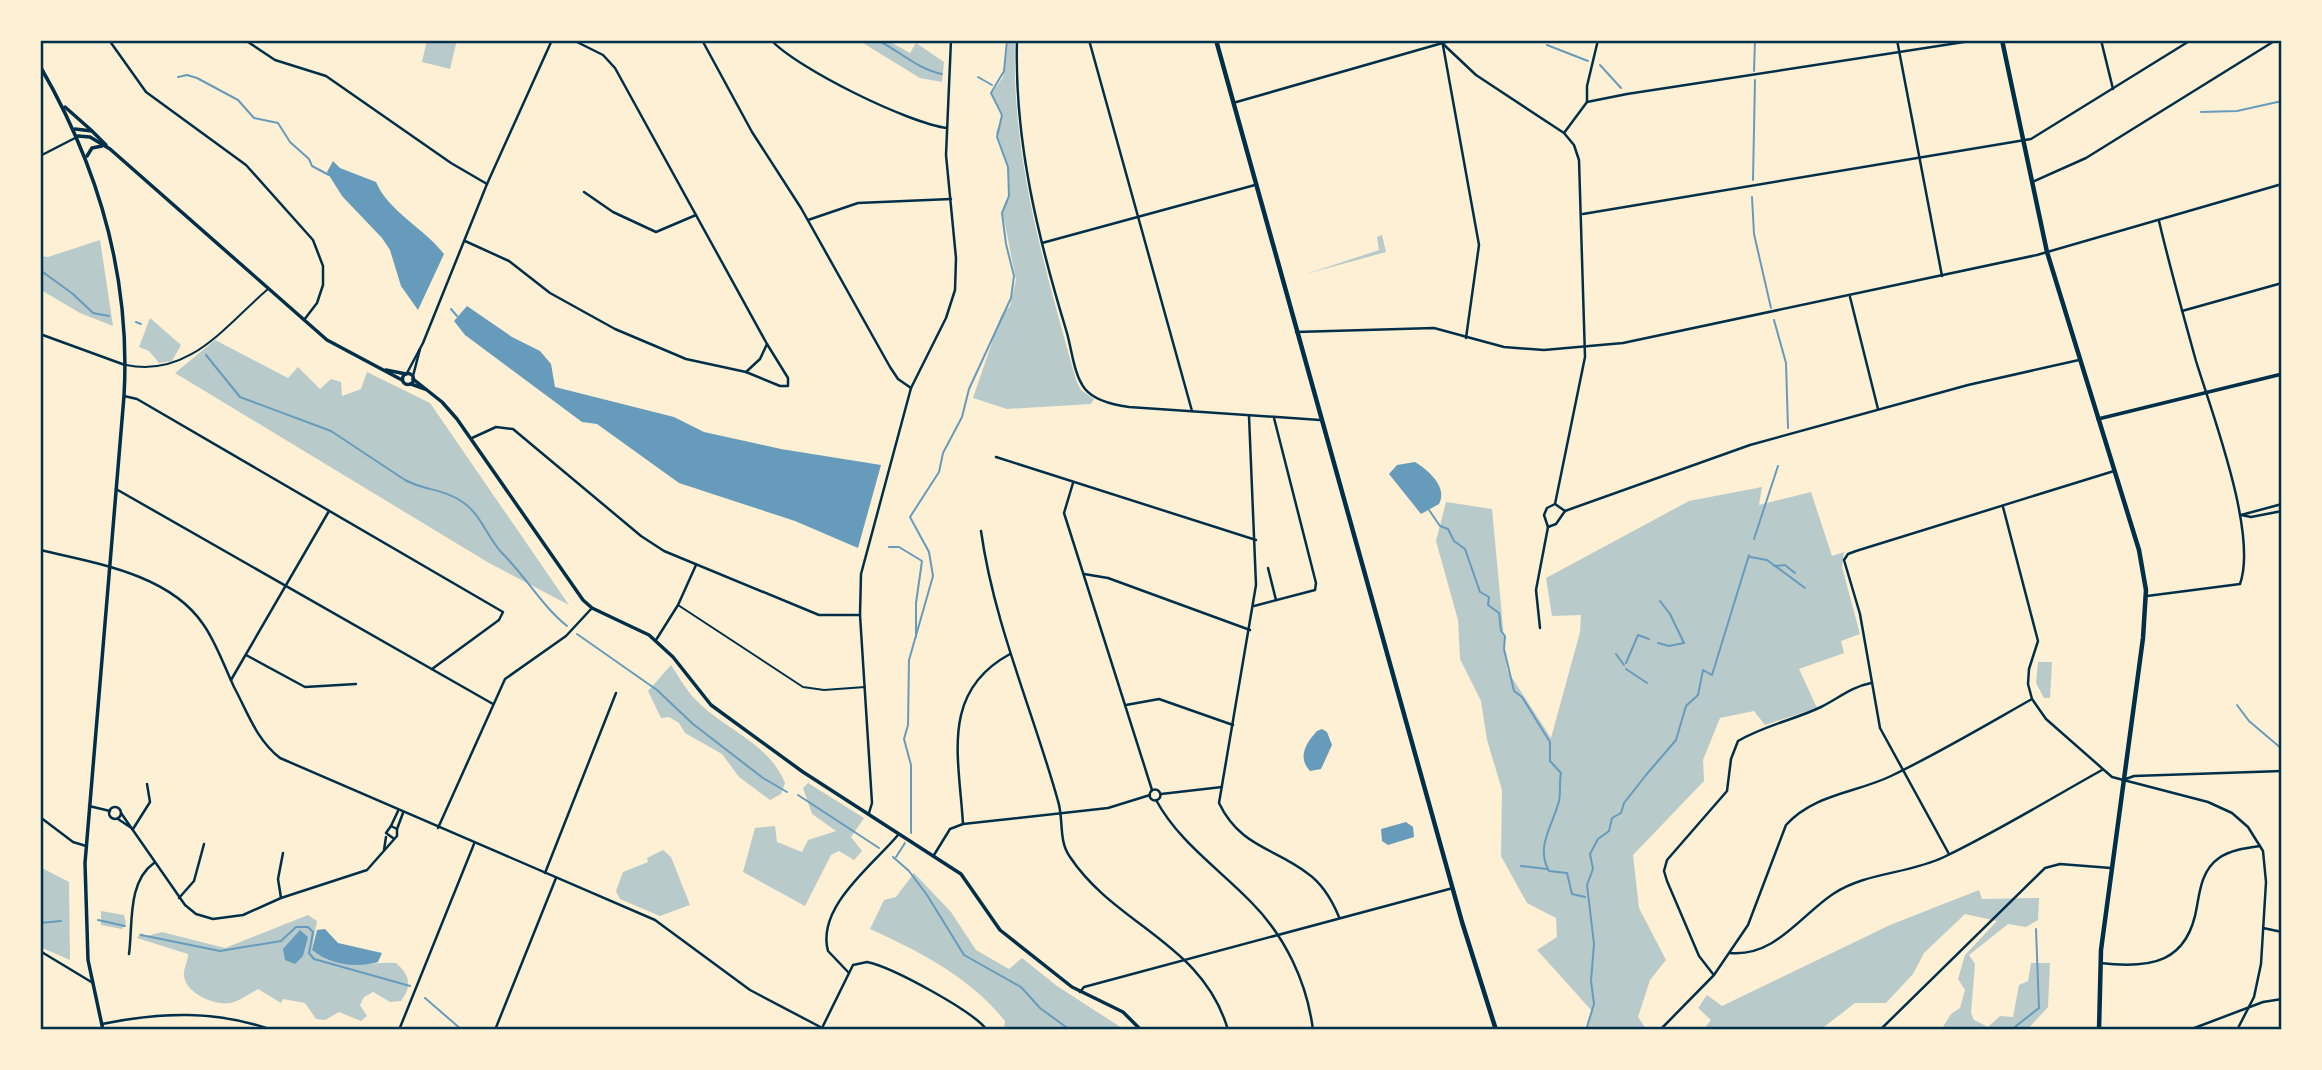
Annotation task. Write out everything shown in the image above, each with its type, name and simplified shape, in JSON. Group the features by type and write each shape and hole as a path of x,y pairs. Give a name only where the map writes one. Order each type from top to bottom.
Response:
{"main road":[{"path":"1216,40 1453,888 1496,1030"},
{"path":"2002,40 2046,252 2143,569 2147,596 2100,964 2099,1030"}],"street":[{"path":"40,44 44,40"},
{"path":"109,40 146,92 246,165 309,234 317,248 324,275 321,296 304,320"},
{"path":"245,40 269,58 335,81 451,163 487,184"},
{"path":"402,380 420,349 487,184 552,40"},
{"path":"465,241 509,261 550,293 615,329 686,359 746,372 780,386 788,386 788,378 609,59 573,40"},
{"path":"702,40 752,132 808,219 890,367 898,379 911,388"},
{"path":"771,40 790,59 813,72 919,121 947,128"},
{"path":"869,813 872,803 860,615 864,555 917,370 946,318 955,290 956,258 947,128 951,40"},
{"path":"1017,40 1019,119 1030,198 1084,388 1096,397 1116,405 1321,420"},
{"path":"1089,40 1192,411"},
{"path":"1233,103 1453,40"},
{"path":"1564,132 1587,102 1587,86 1598,40"},
{"path":"1898,40 1942,276"},
{"path":"1587,102 1977,40"},
{"path":"2101,40 2113,89"},
{"path":"1583,214 2034,138 2191,40"},
{"path":"2032,182 2086,158 2276,40"},
{"path":"1442,42 1476,75 1564,132 1574,145 1579,160 1583,214 1584,348 1555,505"},
{"path":"1442,42 1479,245 1466,338"},
{"path":"40,66 87,156 116,256 125,328 124,396 117,489 86,846 85,920 93,983 103,1030"},
{"path":"62,106 304,320 343,350 427,390"},
{"path":"75,130 92,131"},
{"path":"40,156 78,136 90,137 110,149"},
{"path":"87,156 95,146 110,149"},
{"path":"1296,332 1434,328 1466,338 1527,349 1584,348 1651,339 2046,252 2282,184"},
{"path":"1042,243 1255,185"},
{"path":"584,192 612,212 656,232 695,215"},
{"path":"808,219 858,203 951,200"},
{"path":"2147,596 2240,584 2244,572 2241,515 2158,220"},
{"path":"2182,311 2282,283"},
{"path":"1850,296 1878,409"},
{"path":"40,334 125,365"},
{"path":"746,372 760,359 767,344"},
{"path":"411,384 420,349"},
{"path":"1548,527 1556,524 1565,511 1750,445 1878,409 2079,360"},
{"path":"384,370 413,378 446,406 562,571 592,608 656,640 711,705 803,772 961,874 972,886 1000,930 1080,992 1123,1012 1141,1030"},
{"path":"2098,419 2282,374"},
{"path":"124,396 139,401 503,612 499,620 432,669"},
{"path":"1249,416 1256,540 1254,606 1219,803 1228,818 1261,849 1316,880 1339,917"},
{"path":"1254,606 1315,590 1316,583 1274,418"},
{"path":"471,439 496,427 513,429 641,536 696,565 819,615 860,615"},
{"path":"996,457 1256,540"},
{"path":"1949,854 1880,728 1857,608 1844,563 1848,554 2114,471"},
{"path":"934,855 950,830 963,824 1115,807 1150,795 1152,790 1064,513 1073,483"},
{"path":"117,489 493,704"},
{"path":"2241,515 2282,504"},
{"path":"1555,505 1565,511"},
{"path":"1540,628 1536,590 1548,527 1544,515 1547,508 1555,505"},
{"path":"2003,506 2038,641 2028,677 2032,699 2053,726 2102,770 2123,780 2223,808 2248,827 2260,846 2266,868 2257,990 2237,1030"},
{"path":"231,680 329,511"},
{"path":"2241,515 2251,517 2282,511"},
{"path":"981,531 1010,654 1061,813 1064,846 1075,864 1116,904 1185,960 1212,989 1228,1030"},
{"path":"40,550 110,567 155,585 191,609 207,630 255,730 274,753 299,768 655,920 750,990 824,1029 849,973 860,962 874,964 948,1001 987,1030"},
{"path":"656,640 678,604 696,565"},
{"path":"1268,568 1276,600"},
{"path":"1084,574 1108,578 1250,630"},
{"path":"438,828 493,704 509,675 566,636 592,608"},
{"path":"963,824 958,742 962,704 981,674 1010,654"},
{"path":"246,655 305,687 356,684"},
{"path":"1714,975 1699,956 1686,929 1664,871 1667,860 1727,792 1731,759 1738,741 1770,725 1823,706 1851,688 1871,683"},
{"path":"545,873 616,693"},
{"path":"1125,705 1159,699 1233,725"},
{"path":"1660,1030 1714,975 1754,915 1772,858 1791,819 1818,801 1875,783 1903,770 2032,699"},
{"path":"1729,953 1754,951 1777,940 1845,888 1949,854 2102,770"},
{"path":"2123,780 2134,776 2282,771"},
{"path":"133,828 150,802 147,784"},
{"path":"1156,800 1161,794 1222,787"},
{"path":"1152,790 1157,789 1161,794"},
{"path":"1150,795 1173,828 1250,901 1277,934 1300,976 1313,1030"},
{"path":"89,806 110,811"},
{"path":"110,811 115,807 133,828 179,898 196,914 213,919 243,915 281,898 367,870 397,836 403,813"},
{"path":"110,811 111,817 133,828"},
{"path":"384,850 386,831 398,811"},
{"path":"116,818 121,813"},
{"path":"40,817 73,842 86,846"},
{"path":"391,826 397,829"},
{"path":"849,973 828,951 828,928 851,884 900,833"},
{"path":"387,835 393,838"},
{"path":"179,898 194,881 204,844"},
{"path":"399,1030 474,844"},
{"path":"2100,964 2133,966 2169,957 2189,935 2202,882 2212,865 2232,852 2260,846"},
{"path":"281,898 278,879 283,853"},
{"path":"129,954 136,889 142,874 155,862"},
{"path":"1880,1030 2045,868 2060,864 2111,868"},
{"path":"495,1030 556,878"},
{"path":"1080,992 1084,987 1453,888"},
{"path":"2263,928 2282,932"},
{"path":"40,951 93,983"},
{"path":"2189,1030 2257,1004 2282,999"},
{"path":"102,1024 135,1017 188,1014 232,1018 272,1030"}],"lane":[{"path":"125,365 150,368 181,362 268,289"},
{"path":"678,604 803,687 824,691 865,687"}],"shaded area":[{"path":"427,40 457,40 450,69 422,62"},
{"path":"858,40 887,40 910,53 916,43 944,62 942,82 920,78"},
{"path":"1008,40 1015,40 1018,127 1032,212 1076,380 1081,390 1094,399 1091,404 1007,409 973,398 1001,316 1010,306 1016,280 1003,214 1009,193 1008,169 996,132 1003,115 992,93 1003,77"},
{"path":"1382,235 1386,252 1306,274 1379,250 1377,237"},
{"path":"100,240 113,326 80,313 41,290 40,256 48,257"},
{"path":"150,318 181,345 172,361 159,363 149,351 139,347"},
{"path":"215,340 288,378 298,367 320,389 331,379 341,382 342,396 361,389 367,372 430,403 569,605 489,563 175,373"},
{"path":"1762,487 1759,505 1811,492 1832,556 1844,552 1842,567 1860,634 1841,641 1844,653 1799,669 1817,708 1765,725 1754,711 1720,718 1703,760 1704,781 1633,855 1639,908 1666,960 1650,980 1638,1017 1647,1030 1587,1030 1592,1011 1537,950 1557,937 1556,918 1527,903 1501,856 1502,790 1487,740 1481,701 1460,659 1458,620 1436,541 1446,502 1492,509 1507,670 1551,738 1580,632 1581,615 1552,616 1546,578 1689,501"},
{"path":"2038,662 2052,662 2050,698 2044,698 2036,683"},
{"path":"671,665 690,693 705,708 768,756 785,783 781,794 770,800 739,777 722,754 685,733 679,723 669,717 661,718 648,691"},
{"path":"808,783 864,818 851,837 862,851 854,860 839,851 831,855 805,906 743,872 755,828 775,826 777,842 802,852 808,840 836,831 812,814 803,788"},
{"path":"663,850 671,857 690,905 660,916 620,899 616,891 623,872 648,862 647,858"},
{"path":"40,867 69,882 70,960 40,947"},
{"path":"914,873 951,912 976,950 1009,969 1022,958 1057,986 1125,1030 1004,1030 1005,1021 960,979 925,956 870,929 884,900 896,897"},
{"path":"1979,890 1982,899 2039,898 2038,920 2026,927 2008,924 1969,955 1975,964 1971,1013 1974,1020 1988,1027 2000,1016 2013,1017 2019,985 2028,981 2031,963 2050,963 2048,1007 2027,1030 1935,1030 1943,1027 1951,1014 1960,1008 1965,990 1958,979 1965,955 1997,921 1965,914 1924,953 1913,974 1886,1003 1855,1003 1820,1030 1703,1030 1711,1020 1698,1008 1707,995 1722,1006 1890,925"},
{"path":"101,911 124,915 126,923 122,929 101,925"},
{"path":"308,915 317,921 312,950 322,957 352,964 396,963 408,980 405,996 401,1001 390,1002 373,992 364,997 360,1005 367,1016 361,1021 339,1012 325,1020 316,1019 305,1003 283,999 281,1003 258,989 234,1002 220,1003 196,994 186,983 184,973 188,954 137,938 140,933 147,936 162,932 225,948"}],"water":[{"path":"333,161 340,168 376,182 389,202 444,254 418,310 401,286 390,250 342,196 327,172"},
{"path":"467,306 512,337 540,351 551,364 555,387 674,417 704,432 781,449 881,465 858,548 795,521 679,483 597,424 582,422 465,335 454,321"},
{"path":"1415,462 1431,474 1441,491 1439,504 1421,514 1389,474 1397,465"},
{"path":"1322,729 1327,732 1332,745 1321,769 1310,771 1304,761 1304,750 1317,731"},
{"path":"1406,822 1413,827 1414,837 1388,845 1382,841 1381,829"},
{"path":"325,929 338,943 382,953 378,962 344,964 319,955 312,950 317,930"},
{"path":"300,930 308,937 303,956 295,964 285,960 283,949"}],"waterway":[{"path":"877,40 917,64 942,74"},
{"path":"911,833 911,765 904,739 908,725 909,660 933,576 929,552 910,517 939,472 943,453 962,417 969,389 1011,298 1014,276 1002,213 1009,196 1008,167 997,137 1002,115 991,93 1004,71 1007,40"},
{"path":"1754,71 1755,40"},
{"path":"1547,45 1588,61"},
{"path":"1600,65 1621,88"},
{"path":"178,77 187,75 197,78 238,100 254,118 278,123 290,142 309,159 312,166 329,175"},
{"path":"978,77 992,85"},
{"path":"1753,180 1755,80"},
{"path":"2201,112 2237,111 2282,101"},
{"path":"1752,197 1754,234 1771,308"},
{"path":"40,270 73,294 93,313 109,316"},
{"path":"451,309 457,316"},
{"path":"1774,320 1786,363 1788,428"},
{"path":"136,322 141,324"},
{"path":"206,355 240,397 331,431 405,480 464,503 476,514 498,548 550,610 567,626"},
{"path":"1754,539 1778,466"},
{"path":"1429,510 1440,526 1448,529 1454,541 1465,549 1480,592 1489,597 1488,605 1499,613 1514,691 1522,697 1550,742 1550,761 1561,773 1559,801 1544,845 1545,862 1549,871 1567,873 1572,894 1585,897"},
{"path":"889,547 899,547 922,561 916,603 916,637"},
{"path":"1586,1030 1594,1004 1591,981 1594,944 1587,885 1593,869 1590,854 1598,839 1609,831 1612,818 1621,813 1624,803 1676,740 1686,706 1698,695 1703,670 1712,675 1749,555"},
{"path":"1750,557 1767,560 1805,588"},
{"path":"1774,566 1785,565 1795,573"},
{"path":"1660,601 1670,614 1684,643"},
{"path":"577,634 657,690 693,724 763,778 787,792"},
{"path":"1626,663 1638,635 1649,639"},
{"path":"1658,643 1669,646 1684,643"},
{"path":"1616,654 1624,665"},
{"path":"1626,669 1647,683"},
{"path":"2237,705 2249,721 2282,749"},
{"path":"798,795 879,848"},
{"path":"896,857 905,843"},
{"path":"893,857 909,871 927,895 964,955 1021,987 1040,1008 1070,1030"},
{"path":"1521,866 1547,869"},
{"path":"98,920 125,926"},
{"path":"40,923 61,921"},
{"path":"141,935 220,951 281,941 296,927 308,927 313,932 309,953 314,959 410,986"},
{"path":"2011,1030 2039,1008 2036,929"},
{"path":"425,998 462,1030"}]}
